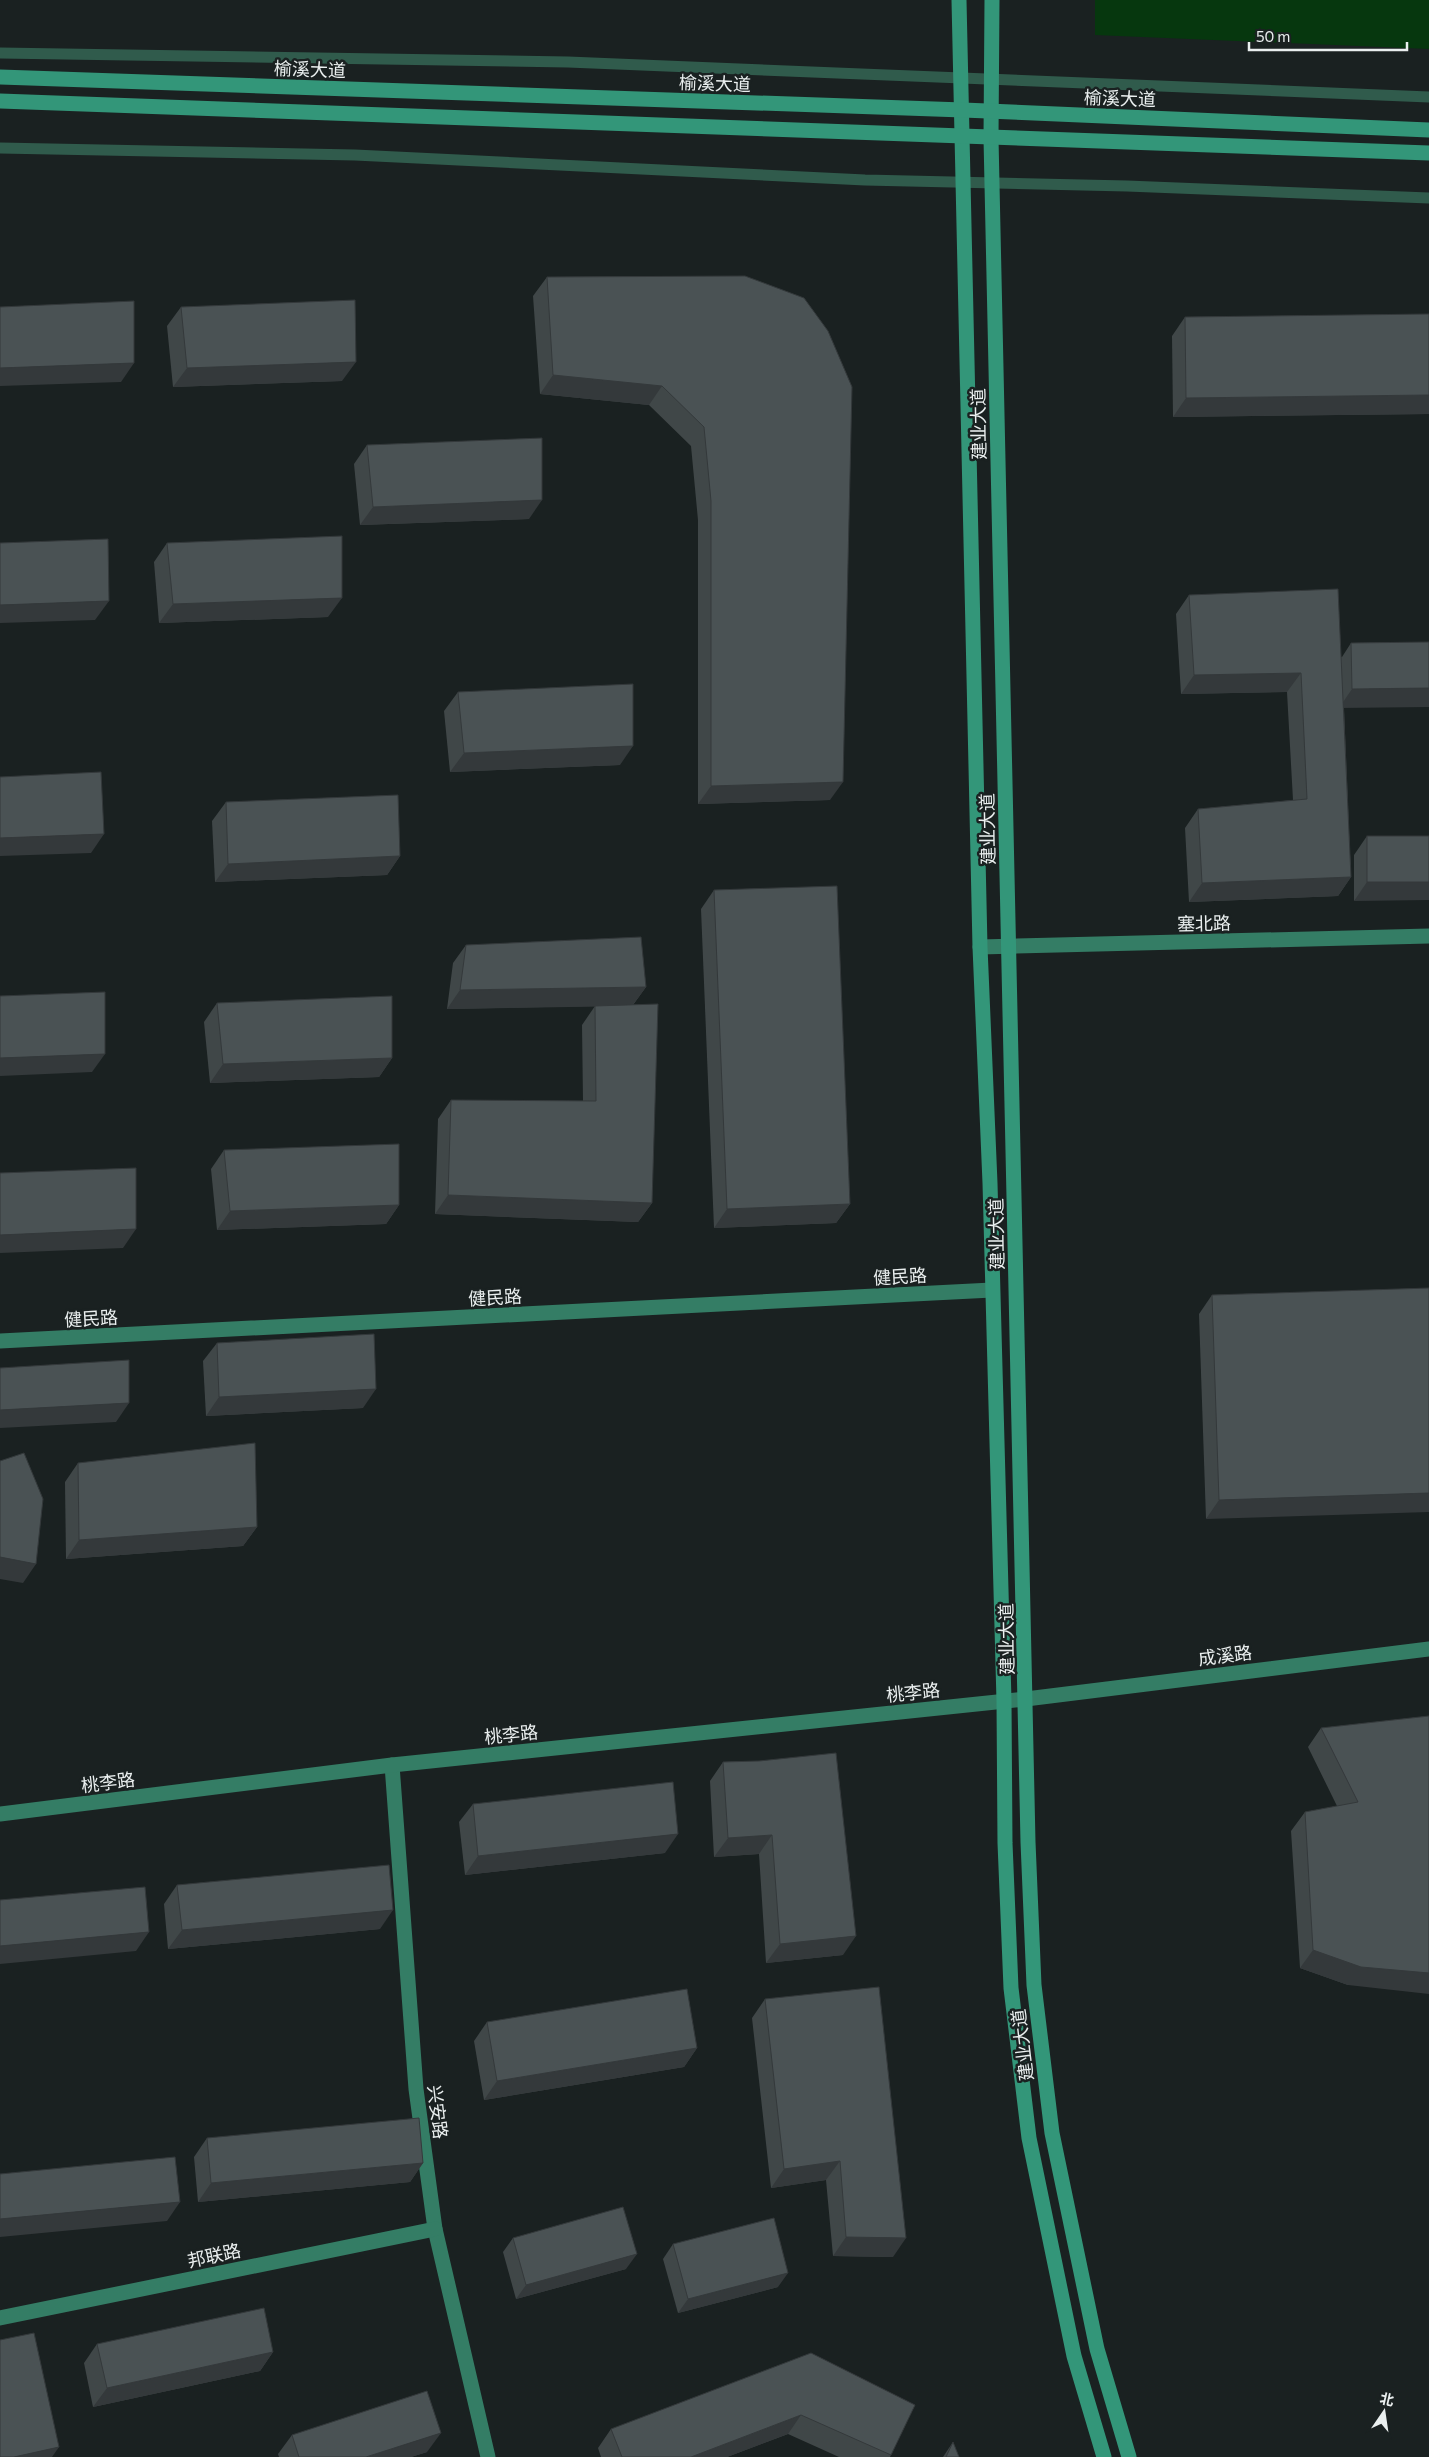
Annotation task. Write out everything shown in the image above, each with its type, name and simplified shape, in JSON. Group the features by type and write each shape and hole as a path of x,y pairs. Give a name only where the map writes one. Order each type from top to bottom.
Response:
{"main road":[{"name":"建业大道","path":"959,0 963,110 980,947 992,1290 1004,1701 1005,1843 1011,1988 1029,2138 1074,2356 1104,2457"},
{"name":"建业大道","path":"992,0 990,111 1008,946 1034,1986 1052,2133 1097,2349 1129,2457"},
{"name":"榆溪大道","path":"0,77 990,111 1429,130"},
{"path":"0,101 1429,153"}],"street":[{"name":"塞北路","path":"980,947 1429,936"},
{"name":"健民路","path":"0,1341 992,1290"},
{"name":"成溪路","path":"1026,1699 1429,1649"},
{"name":"桃李路","path":"0,1814 392,1765 1026,1699"},
{"name":"兴安路","path":"392,1765 416,2089 435,2229 488,2457"},
{"name":"邦联路","path":"0,2318 435,2229"}],"lane":[{"path":"0,53 568,62 1429,97"},
{"path":"0,148 355,155 865,180 1127,186 1429,198"}],"green space":[{"path":"1095,0 1429,0 1429,49 1095,35"}],"building":[{"path":"745,276 804,298 828,331 852,387 843,782 711,786 711,501 704,427 662,386 553,375 547,277"},
{"path":"355,300 356,362 187,368 181,307"},
{"path":"134,301 134,363 0,368 0,307"},
{"path":"1429,314 1429,395 1186,398 1185,317"},
{"path":"542,438 542,500 373,507 367,445"},
{"path":"342,536 342,598 173,604 167,543"},
{"path":"108,539 109,601 0,605 0,543"},
{"path":"1338,589 1351,877 1202,883 1198,809 1307,799 1301,673 1194,675 1189,595"},
{"path":"1429,642 1429,688 1352,689 1351,643"},
{"path":"633,684 633,746 464,753 458,692"},
{"path":"101,772 104,834 0,838 0,777"},
{"path":"398,795 400,856 228,864 226,802"},
{"path":"1367,836 1429,836 1429,882 1367,882"},
{"path":"837,886 850,1204 727,1209 714,890"},
{"path":"641,937 646,987 460,990 466,945"},
{"path":"105,992 105,1054 0,1058 0,996"},
{"path":"392,996 392,1058 223,1064 217,1003"},
{"path":"658,1004 652,1203 448,1195 451,1100 596,1101 595,1006"},
{"path":"399,1144 399,1205 230,1211 224,1150"},
{"path":"136,1168 136,1229 0,1235 0,1173"},
{"path":"1429,1288 1429,1493 1219,1500 1212,1295"},
{"path":"374,1334 376,1389 219,1397 217,1343"},
{"path":"129,1360 129,1403 0,1410 0,1368"},
{"path":"255,1443 257,1527 79,1540 78,1463"},
{"path":"24,1453 43,1499 36,1564 0,1557 0,1461"},
{"path":"1429,1716 1429,1973 1361,1967 1313,1950 1305,1812 1358,1802 1321,1728"},
{"path":"836,1753 856,1936 780,1944 772,1835 728,1838 723,1762 759,1761"},
{"path":"673,1782 678,1834 478,1856 473,1804"},
{"path":"389,1865 393,1910 182,1930 177,1885"},
{"path":"145,1887 149,1932 0,1946 0,1900"},
{"path":"879,1987 906,2238 846,2237 840,2161 784,2169 765,1999"},
{"path":"687,1989 697,2048 497,2081 487,2022"},
{"path":"419,2118 423,2163 211,2183 207,2138"},
{"path":"175,2157 180,2202 0,2219 0,2174"},
{"path":"623,2207 637,2254 526,2285 513,2238"},
{"path":"774,2218 788,2273 688,2299 673,2244"},
{"path":"264,2308 273,2352 107,2388 97,2344"},
{"path":"34,2333 59,2447 14,2457 0,2457 0,2340"},
{"path":"811,2353 915,2405 891,2455 801,2415 691,2457 622,2457 611,2429"},
{"path":"427,2391 441,2433 366,2457 299,2457 292,2435"},
{"path":"953,2442 959,2457 946,2457"}]}
